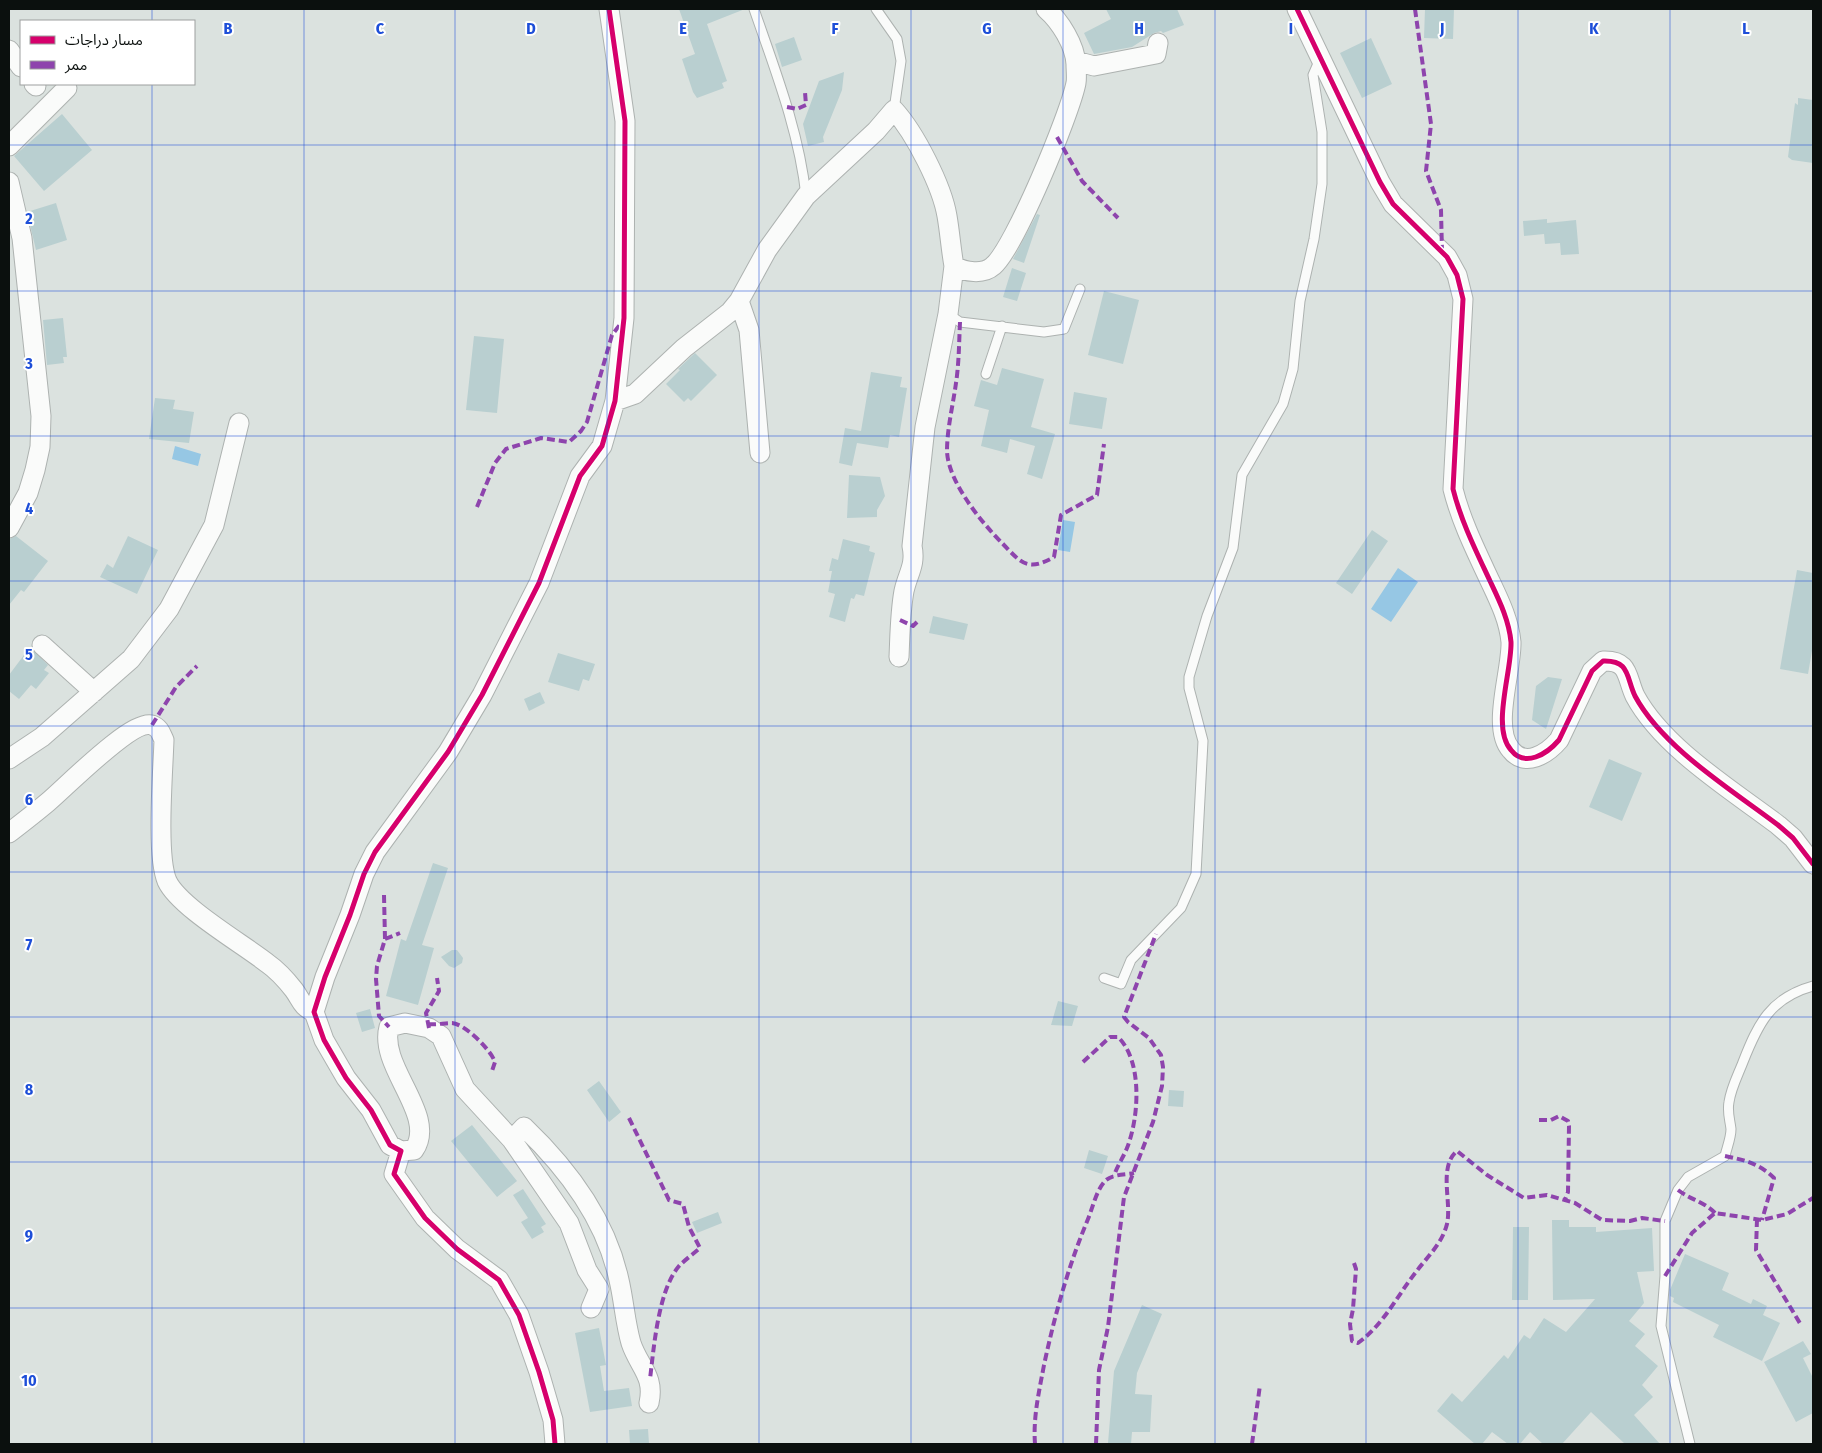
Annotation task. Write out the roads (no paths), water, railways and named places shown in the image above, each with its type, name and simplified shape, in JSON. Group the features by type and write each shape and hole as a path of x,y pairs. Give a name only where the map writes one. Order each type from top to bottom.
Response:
{"street":[{"path":"591,1308 599,1289 587,1270 569,1222 512,1140 465,1089 441,1036 429,1028 405,1023 389,1027 386,1040 396,1070 418,1114 420,1142 414,1150 401,1151 390,1145 371,1110 346,1078 324,1040 314,1012 324,977 350,915 364,874 375,852 448,752 510,643 538,583 580,476 602,446 614,401 624,318 625,121 609,9"},
{"path":"954,266 974,272 991,268 1002,257 1037,185 1068,110 1076,82 1076,61 1067,37 1054,16 1046,9"},
{"path":"1296,9 1322,57 1363,149 1393,204 1447,257 1457,275 1463,299 1453,489 1458,511 1502,607 1509,628 1510,664 1502,729 1510,750 1519,757 1530,758 1541,756 1552,749 1592,671 1604,661 1618,663 1627,671 1635,695 1644,710 1665,736 1793,838 1813,864"},
{"path":"1076,61 1094,66 1156,54 1158,43"},
{"path":"9,50 20,65"},
{"path":"9,146 67,88"},
{"path":"614,401 634,394 684,348 730,312 738,302 767,250 806,196 876,131 894,110 919,145 935,182 947,215 954,266 948,314 926,427 912,546 915,558 904,589 900,620 899,657"},
{"path":"9,182 22,238 41,416 40,446 35,470 28,493 9,528"},
{"path":"738,302 749,330 760,453"},
{"path":"9,759 42,736 131,660 169,608 214,525 239,423"},
{"path":"42,645 94,692"},
{"path":"9,833 48,802 111,746 142,726 152,725 160,730 164,740 162,836 163,867 168,882 189,906 270,965 294,990 304,1007 314,1012"},
{"path":"512,1140 524,1127 552,1154 594,1214 617,1272 632,1345 650,1379 652,1391 649,1403"},
{"path":"401,1151 394,1174 425,1218 457,1249 499,1280 519,1315 553,1420 555,1444"}],"lane":[{"path":"754,9 787,107 803,168 806,196"},
{"path":"876,9 897,38 901,61 894,110"},
{"path":"1104,978 1121,984 1131,960 1181,908 1196,874 1203,741 1189,688 1189,677 1207,616 1233,548 1242,475 1283,404 1292,378 1300,301 1314,239 1322,184 1322,132 1313,75 1317,61 1322,57"},
{"path":"948,314 960,322 1044,332 1064,329 1080,289"},
{"path":"986,374 1002,326"},
{"path":"1690,1444 1661,1326 1665,1276 1665,1221 1678,1190 1688,1177 1725,1156 1731,1135 1728,1112 1730,1096 1757,1027 1780,1002 1813,986"}],"water":[{"path":"175,446 201,454 198,466 172,459"},
{"path":"1063,520 1075,522 1070,552 1058,550"},
{"path":"1398,568 1418,582 1391,622 1371,609"}]}
